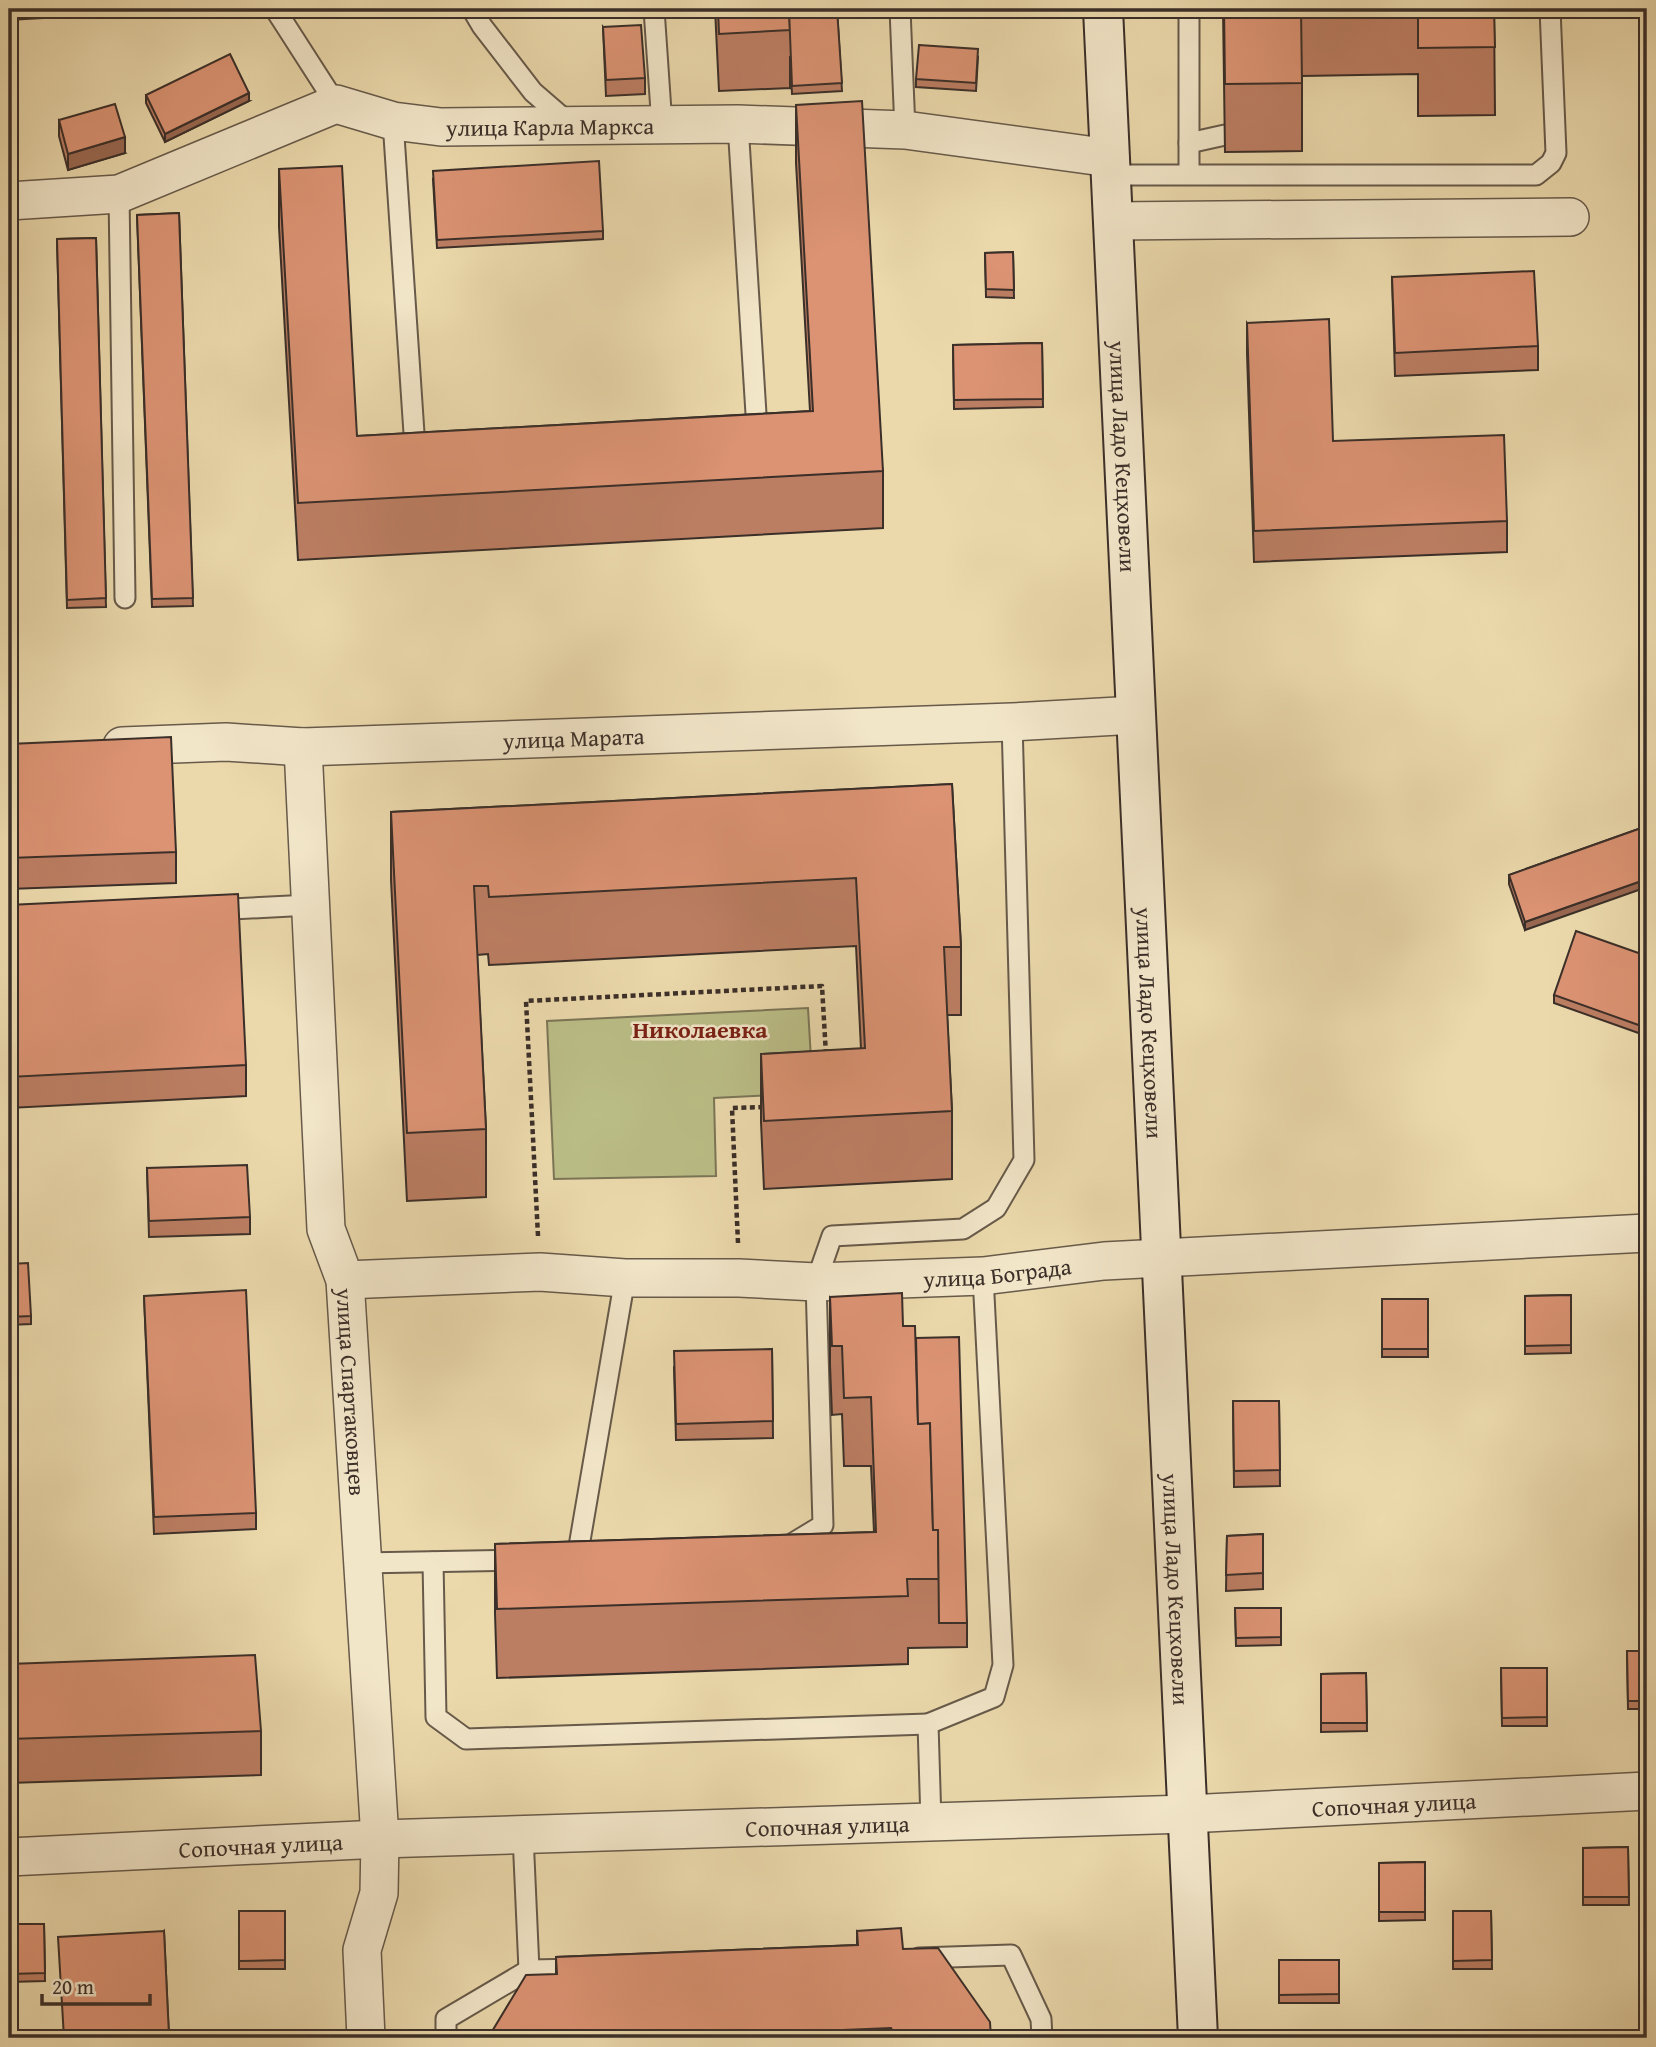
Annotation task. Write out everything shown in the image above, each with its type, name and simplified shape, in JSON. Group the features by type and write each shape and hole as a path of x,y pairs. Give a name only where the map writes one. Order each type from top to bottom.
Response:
{"main road":[{"name":"улица Ладо Кецховели","path":"1103,9 1198,2038"}],"street":[{"name":"улица Карла Маркса","path":"336,104 393,121 441,127 738,124 905,130 1110,167"},
{"path":"9,201 119,194 336,104"},
{"path":"1113,222 1570,217"},
{"name":"улица Марата","path":"90,747 226,742 303,747 1012,722 1136,715"},
{"name":"улица Спартаковцев","path":"303,747 326,1229 345,1280 380,1839 379,1893 362,1950 366,2038"},
{"name":"улица Бограда","path":"345,1280 540,1272 625,1278 816,1282 984,1276 1104,1261 1647,1233"},
{"name":"Сопочная улица","path":"9,1857 380,1839 1187,1814 1647,1791"}],"lane":[{"path":"275,9 336,104"},
{"path":"472,9 482,26 534,92 574,127"},
{"path":"654,9 662,126"},
{"path":"900,9 905,130"},
{"path":"1189,9 1189,173"},
{"path":"1110,167 1189,173 1536,175 1552,163 1556,153 1550,9"},
{"path":"393,121 415,448 429,461 443,461"},
{"path":"727,442 741,441 757,430 738,124"},
{"path":"1189,143 1225,135"},
{"path":"119,194 125,598"},
{"path":"761,1555 774,1554 823,1525 816,1282 832,1236 963,1229 996,1208 1024,1160 1012,722"},
{"path":"201,911 310,905"},
{"path":"433,1562 436,1717 466,1739 928,1724 994,1697 1003,1665 984,1276"},
{"path":"577,1558 625,1278"},
{"path":"362,1563 537,1559"},
{"path":"928,1724 931,1822"},
{"path":"523,1835 529,1970"},
{"path":"901,1959 1011,1955 1041,2019 1042,2038"},
{"path":"446,2038 446,2019 529,1970 598,1968"}],"path":[{"path":"540,1272 526,1002 822,986 827,1065"},
{"path":"739,1279 732,1108 773,1106"}],"green space":[{"path":"808,1008 813,1093 714,1098 716,1176 554,1179 547,1021"}],"building":[{"path":"718,9 789,9 790,30 719,34"},
{"path":"789,9 837,9 842,83 792,86"},
{"path":"1224,9 1301,9 1302,83 1225,84"},
{"path":"1418,9 1494,9 1495,47 1418,48"},
{"path":"641,25 645,78 606,80 603,27"},
{"path":"919,45 978,49 976,83 916,79"},
{"path":"230,54 249,93 165,134 146,95"},
{"path":"862,101 883,471 298,503 279,169 342,166 357,436 813,411 796,105"},
{"path":"115,104 125,137 68,154 59,120"},
{"path":"599,161 603,231 437,240 433,171"},
{"path":"179,213 193,598 152,599 137,215"},
{"path":"96,238 106,598 67,600 57,239"},
{"path":"1013,252 1014,290 986,289 985,253"},
{"path":"1534,271 1538,346 1395,353 1392,277"},
{"path":"1329,319 1333,441 1504,435 1507,521 1254,531 1247,323"},
{"path":"1042,343 1043,399 954,400 953,345"},
{"path":"171,737 176,852 9,858 9,744"},
{"path":"952,784 961,947 944,947 952,1111 764,1121 761,1054 865,1048 856,878 489,897 488,886 474,886 486,1129 407,1133 391,812"},
{"path":"1647,826 1647,879 1525,922 1509,875"},
{"path":"238,894 246,1065 9,1077 9,905"},
{"path":"1576,931 1647,956 1647,1028 1554,995"},
{"path":"247,1165 250,1217 149,1221 147,1168"},
{"path":"28,1263 31,1316 9,1317 9,1264"},
{"path":"246,1290 256,1513 154,1517 144,1296"},
{"path":"902,1293 903,1326 915,1326 918,1424 930,1423 933,1530 938,1530 939,1579 907,1579 908,1596 497,1609 495,1544 876,1532 871,1397 844,1398 842,1346 832,1346 830,1297"},
{"path":"1571,1295 1571,1345 1525,1346 1525,1296"},
{"path":"1382,1299 1428,1299 1428,1349 1382,1349"},
{"path":"959,1337 967,1623 939,1623 938,1530 933,1530 930,1423 918,1424 916,1338"},
{"path":"772,1349 773,1421 676,1424 674,1351"},
{"path":"1233,1401 1279,1401 1280,1470 1234,1471"},
{"path":"1263,1534 1263,1573 1226,1575 1227,1536"},
{"path":"1235,1608 1281,1608 1281,1637 1236,1638"},
{"path":"1627,1651 1647,1651 1647,1701 1628,1701"},
{"path":"255,1655 261,1731 9,1739 9,1664"},
{"path":"1501,1668 1547,1668 1547,1717 1502,1718"},
{"path":"1366,1673 1367,1723 1321,1723 1321,1674"},
{"path":"1628,1847 1629,1897 1583,1897 1583,1848"},
{"path":"1425,1862 1425,1912 1379,1912 1379,1863"},
{"path":"239,1911 285,1911 285,1960 239,1961"},
{"path":"1453,1911 1491,1911 1492,1960 1453,1961"},
{"path":"9,1924 44,1924 45,1973 9,1974"},
{"path":"901,1928 903,1949 938,1948 990,2022 991,2038 897,2038 891,2028 640,2038 488,2038 526,1975 557,1974 556,1957 858,1945 857,1931"},
{"path":"164,1931 169,2035 64,2038 58,1937"},
{"path":"1279,1960 1339,1960 1339,1994 1279,1995"}],"district":[{"name":"Николаевка","path":"700,1029"}]}
